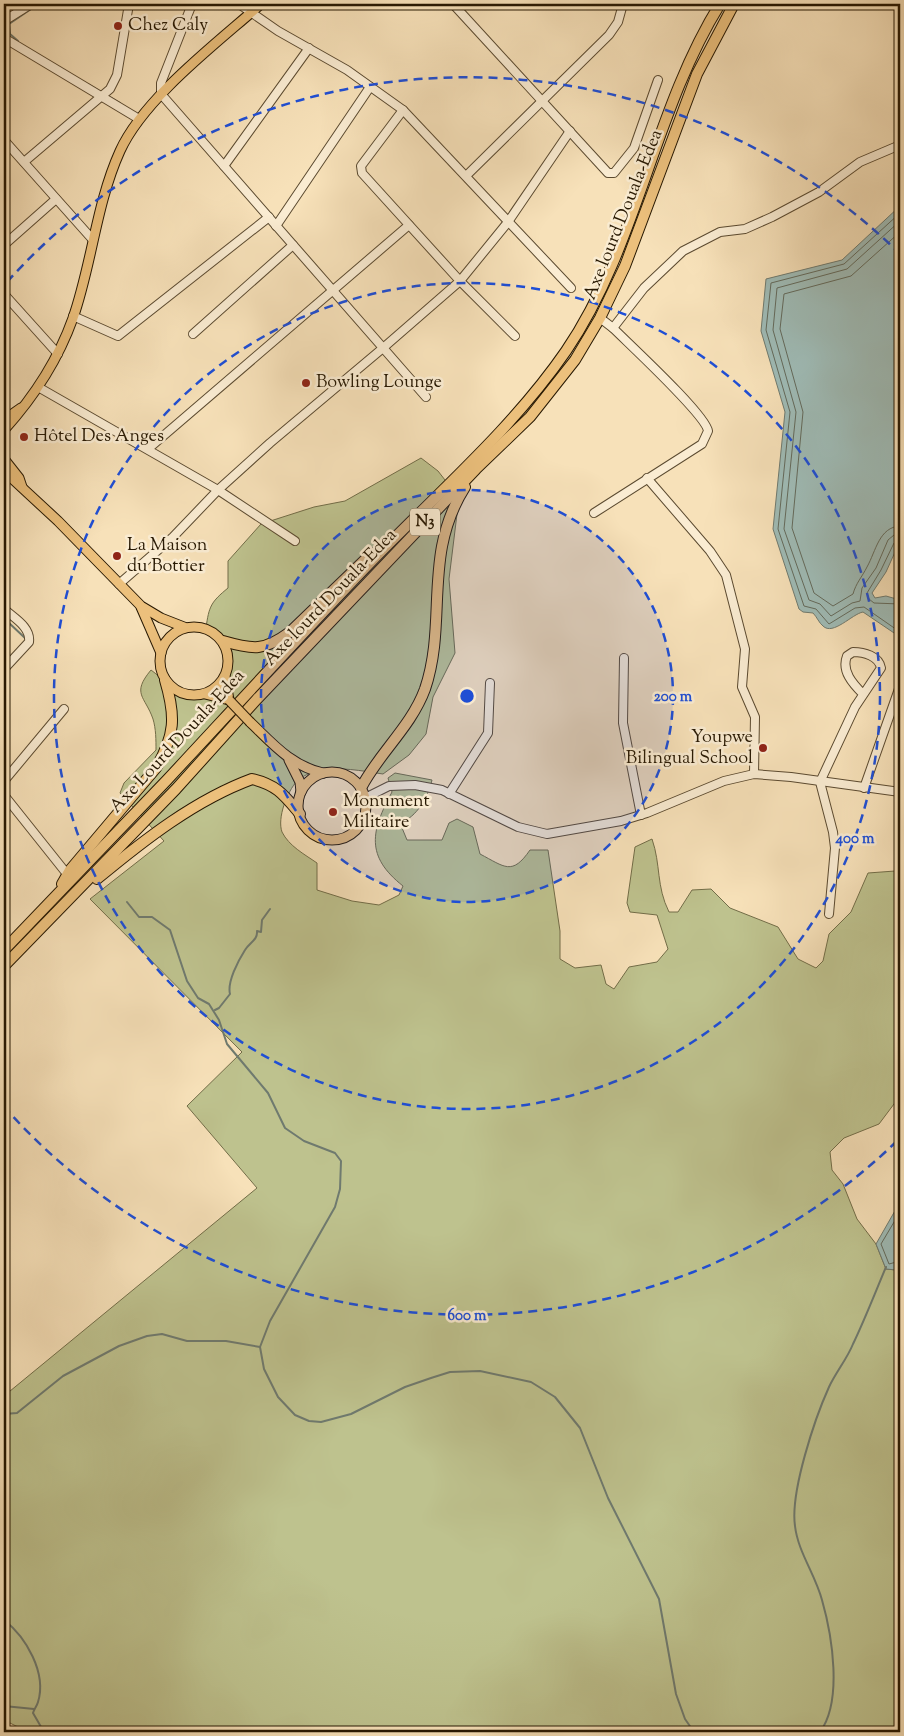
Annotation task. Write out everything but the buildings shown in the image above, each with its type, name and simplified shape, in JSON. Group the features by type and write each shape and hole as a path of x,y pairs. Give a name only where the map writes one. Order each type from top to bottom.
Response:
{"highway":[{"name":"Axe Lourd Douala-Edea","path":"4,950 411,520 518,410 565,352 589,314 633,214 683,78 720,4"},
{"name":"Axe lourd Douala-Edea","path":"4,966 176,789 257,699 476,469 530,417 575,360 600,318 624,266 696,74 734,4"},
{"path":"361,788 370,771 415,710 424,690 433,643 439,560 443,538 459,496 476,469"},
{"path":"223,641 254,648 267,647 276,642 290,632 354,568 411,520"},
{"path":"52,899 68,874 156,768 165,752 173,720 166,680"},
{"path":"61,908 129,851 194,808 238,784 252,779 269,783 280,790 300,814"}],"main road":[{"path":"4,430 38,387 58,354 74,316 93,240 120,150 139,119 161,94 260,4"},
{"path":"6,417 21,408"},
{"path":"4,459 19,478 22,487"},
{"path":"5,473 22,487 141,606 161,618 184,627 206,628 223,641 228,652 229,664 225,676 214,689 205,694"},
{"path":"141,606 161,653"},
{"path":"184,627 173,633 165,643 161,653 161,669 166,680 177,691 186,694 205,694 230,700"},
{"path":"225,676 230,700 289,760 300,782 302,792"},
{"path":"289,760 323,773"},
{"path":"332,771 348,776 361,788 365,798 366,810 362,821 355,831 345,837 334,840 322,838 312,833 304,825 299,803 302,792 310,780 323,773 332,771"}],"street":[{"path":"14,4 21,10"},
{"path":"4,21 31,4"},
{"path":"24,162 110,89 117,75 129,4"},
{"path":"192,4 161,83 161,94 426,397"},
{"path":"239,4 278,31 309,48 403,110 467,175 508,222 571,288"},
{"path":"453,4 608,173 614,172 634,148 658,80"},
{"path":"467,175 609,36 618,22 623,4"},
{"path":"4,38 139,119"},
{"path":"224,166 309,48"},
{"path":"276,226 370,87"},
{"path":"403,110 361,169 368,181 408,225 515,336"},
{"path":"119,584 173,537 218,490 270,443 460,280 508,222 570,131"},
{"path":"4,140 93,240"},
{"path":"614,328 644,288 683,251 720,232 745,229 772,217 819,192 860,162 900,145"},
{"path":"4,245 56,199"},
{"path":"74,316 118,336 268,217"},
{"path":"148,449 408,225"},
{"path":"193,334 293,245"},
{"path":"4,294 58,354"},
{"path":"594,513 702,444 707,436 707,426 690,405 614,328 600,318"},
{"path":"38,387 218,490 294,541"},
{"path":"647,478 710,551 726,575 744,650 742,687 755,717 754,774"},
{"path":"4,609 26,628 29,633 29,642 4,669"},
{"path":"829,914 835,848 820,782 863,694 880,672 880,664 873,657 853,652 847,656 844,663 845,668 851,680 863,694"},
{"path":"624,658 623,723 641,815"},
{"path":"449,794 488,732 490,683"},
{"path":"864,788 900,686"},
{"path":"4,781 64,710"},
{"path":"365,798 389,786 403,784 442,790 518,827 547,834 574,831 641,815 724,781 754,774 900,792"},
{"path":"4,795 68,874"},
{"path":"4,811 12,806"}],"green space":[{"path":"421,458 438,471 459,498 449,579 455,653 433,697 426,734 409,755 383,774 359,770 325,770 306,775 293,786 282,813 282,832 293,846 317,863 317,890 352,901 379,905 399,895 403,886 382,864 375,842 380,819 392,792 388,778 395,773 432,780 421,806 412,816 400,823 407,840 442,840 449,823 457,819 473,827 480,854 502,865 513,866 524,858 530,850 548,850 560,931 560,959 575,968 601,965 606,984 614,989 629,967 657,962 668,949 657,915 630,912 627,903 635,847 652,839 662,893 669,912 678,912 692,890 711,889 730,908 778,927 798,959 816,968 823,961 829,934 851,912 868,873 895,871 900,868 900,1096 879,1124 844,1138 830,1152 832,1170 843,1184 857,1219 876,1244 886,1269 896,1270 900,1263 900,1732 28,1732 4,1720 4,1396 257,1188 187,1106 242,1052 90,899 164,841 120,793 124,783 156,750 154,723 142,695 142,685 151,670 172,687 186,694 200,695 212,691 221,683 226,672 228,660 225,647 218,636 206,628 208,614 214,601 228,588 228,561 261,524 314,507 345,501"}],"water":[{"path":"900,206 900,541 886,572 872,593 875,598 886,596 900,600 900,637 863,612 837,626 827,628 822,625 813,613 803,612 799,609 773,529 785,412 761,331 766,279 842,260"},
{"path":"900,1202 900,1263 896,1270 886,1269 876,1244"}],"waterway":[{"path":"4,5 7,11 4,17"},
{"path":"18,41 10,34 9,24 37,5"},
{"path":"88,84 101,92"},
{"path":"108,96 120,103"},
{"path":"8,622 25,638"},
{"path":"127,902 139,917 152,917 170,930 187,981 198,998 209,1004 219,1020 227,1044 268,1093 285,1128 304,1141 335,1153 341,1161 340,1189 335,1207 270,1321 260,1347 264,1369 278,1397 295,1415 309,1421 321,1422 351,1414 405,1387 431,1378 450,1372 480,1371 531,1382 555,1397 580,1428 608,1498 659,1599 676,1694 685,1719 694,1732"},
{"path":"215,1010 219,1008 230,994 230,984 236,966 245,950 255,939 257,931 261,932 262,920 270,909"},
{"path":"820,1732 827,1719 831,1703 833,1686 832,1649 822,1600 797,1536 794,1512 796,1494 805,1455 823,1400 851,1350 886,1267"},
{"path":"4,1414 17,1413 63,1376 119,1346 147,1336 162,1334 187,1341 226,1341 260,1347"},
{"path":"4,1620 20,1636 33,1656 40,1679 38,1703 33,1713 44,1732"},
{"path":"4,1706 34,1709"}],"place":[{"name":"Chez Caly","path":"118,26"},
{"name":"Bowling Lounge","path":"306,383"},
{"name":"Hôtel Des Anges","path":"24,437"},
{"name":"La Maison du Bottier","path":"117,556"},
{"name":"Youpwe Bilingual School","path":"763,748"},
{"name":"Monument Militaire","path":"333,812"}]}
